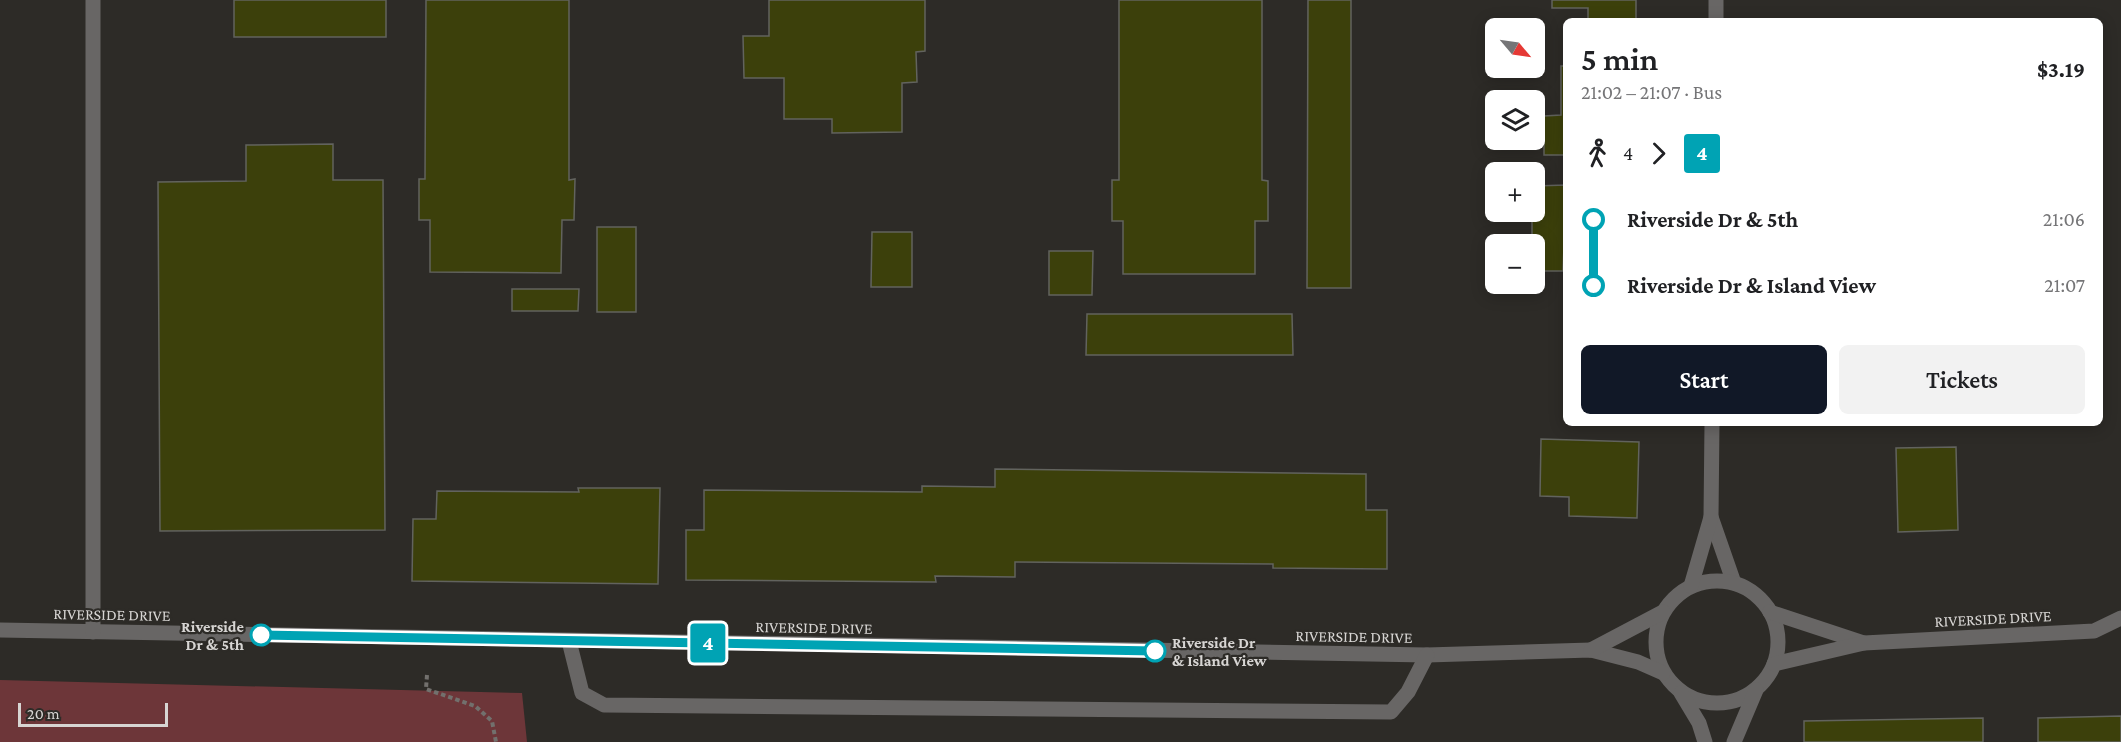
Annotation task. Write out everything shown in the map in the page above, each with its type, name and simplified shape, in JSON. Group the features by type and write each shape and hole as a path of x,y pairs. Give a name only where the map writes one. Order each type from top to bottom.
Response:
{"street":[{"path":"93,0 93,632"},
{"path":"1716,0 1716,18"},
{"path":"1691,586 1711,517 1712,426"},
{"path":"1711,517 1734,583"},
{"path":"1719,581 1734,583 1755,594 1770,612 1777,628 1778,646 1774,664 1767,678 1756,690 1738,700 1719,704 1699,702 1681,693 1663,673 1656,653 1656,632 1663,612 1675,597 1691,586 1719,581"},
{"name":"RIVERSIDE DRIVE","path":"1591,650 1663,612"},
{"name":"RIVERSIDE DRIVE","path":"1770,612 1864,644"},
{"name":"RIVERSIDE DRIVE","path":"1774,664 1864,644 2094,631 2121,618"},
{"name":"RIVERSIDE DRIVE","path":"0,630 1426,655 1591,650 1638,662 1663,673"},
{"path":"569,640 582,693 604,705 1390,712 1408,692 1426,655"},
{"path":"1734,742 1756,690"},
{"path":"1681,693 1699,723 1705,742"}],"path":[{"path":"427,675 426,689 475,706 492,721 496,742"}],"shaded area":[{"path":"0,680 522,693 527,742 0,742"}],"building":[{"path":"234,0 386,0 386,37 234,37"},
{"path":"426,0 569,0 569,180 575,179 574,220 562,220 561,273 430,272 430,220 419,220 419,179 425,179"},
{"path":"769,0 925,0 925,51 916,52 917,82 902,83 902,132 832,133 832,119 784,119 784,78 744,78 743,36 769,36"},
{"path":"1119,0 1262,0 1262,180 1268,181 1268,221 1255,221 1255,274 1123,274 1123,221 1112,221 1112,180 1119,180"},
{"path":"1308,0 1351,0 1351,288 1307,288"},
{"path":"1552,0 1636,0 1636,18 1588,18 1588,8 1552,8"},
{"path":"1561,66 1563,66 1563,155 1544,155 1545,116 1561,115"},
{"path":"333,144 333,180 383,180 385,530 160,531 158,182 246,181 246,145"},
{"path":"1563,185 1563,271 1545,271 1545,234 1532,234 1532,222 1545,222 1545,186"},
{"path":"597,227 636,227 636,312 597,312"},
{"path":"872,232 912,232 912,287 871,287"},
{"path":"1049,251 1093,251 1092,295 1049,295"},
{"path":"512,289 579,289 578,311 512,311"},
{"path":"1087,314 1292,314 1293,355 1086,355"},
{"path":"1541,439 1639,442 1637,518 1569,516 1569,497 1540,496"},
{"path":"1956,447 1958,530 1898,532 1896,448"},
{"path":"995,469 1366,474 1366,510 1387,510 1387,569 1273,568 1273,564 1015,562 1015,577 935,576 936,582 686,580 686,530 704,530 704,490 922,492 922,486 995,487"},
{"path":"578,488 660,488 658,584 412,581 413,519 436,519 437,491 579,492"},
{"path":"2121,716 2121,742 2038,742 2038,718"},
{"path":"1983,718 1983,742 1804,742 1804,721"}],"bus line":[{"name":"4","path":"261,635 1155,651"}],"place":[{"name":"Riverside Dr & 5th","path":"261,635"},
{"name":"Riverside Dr & Island View","path":"1155,651"}]}
